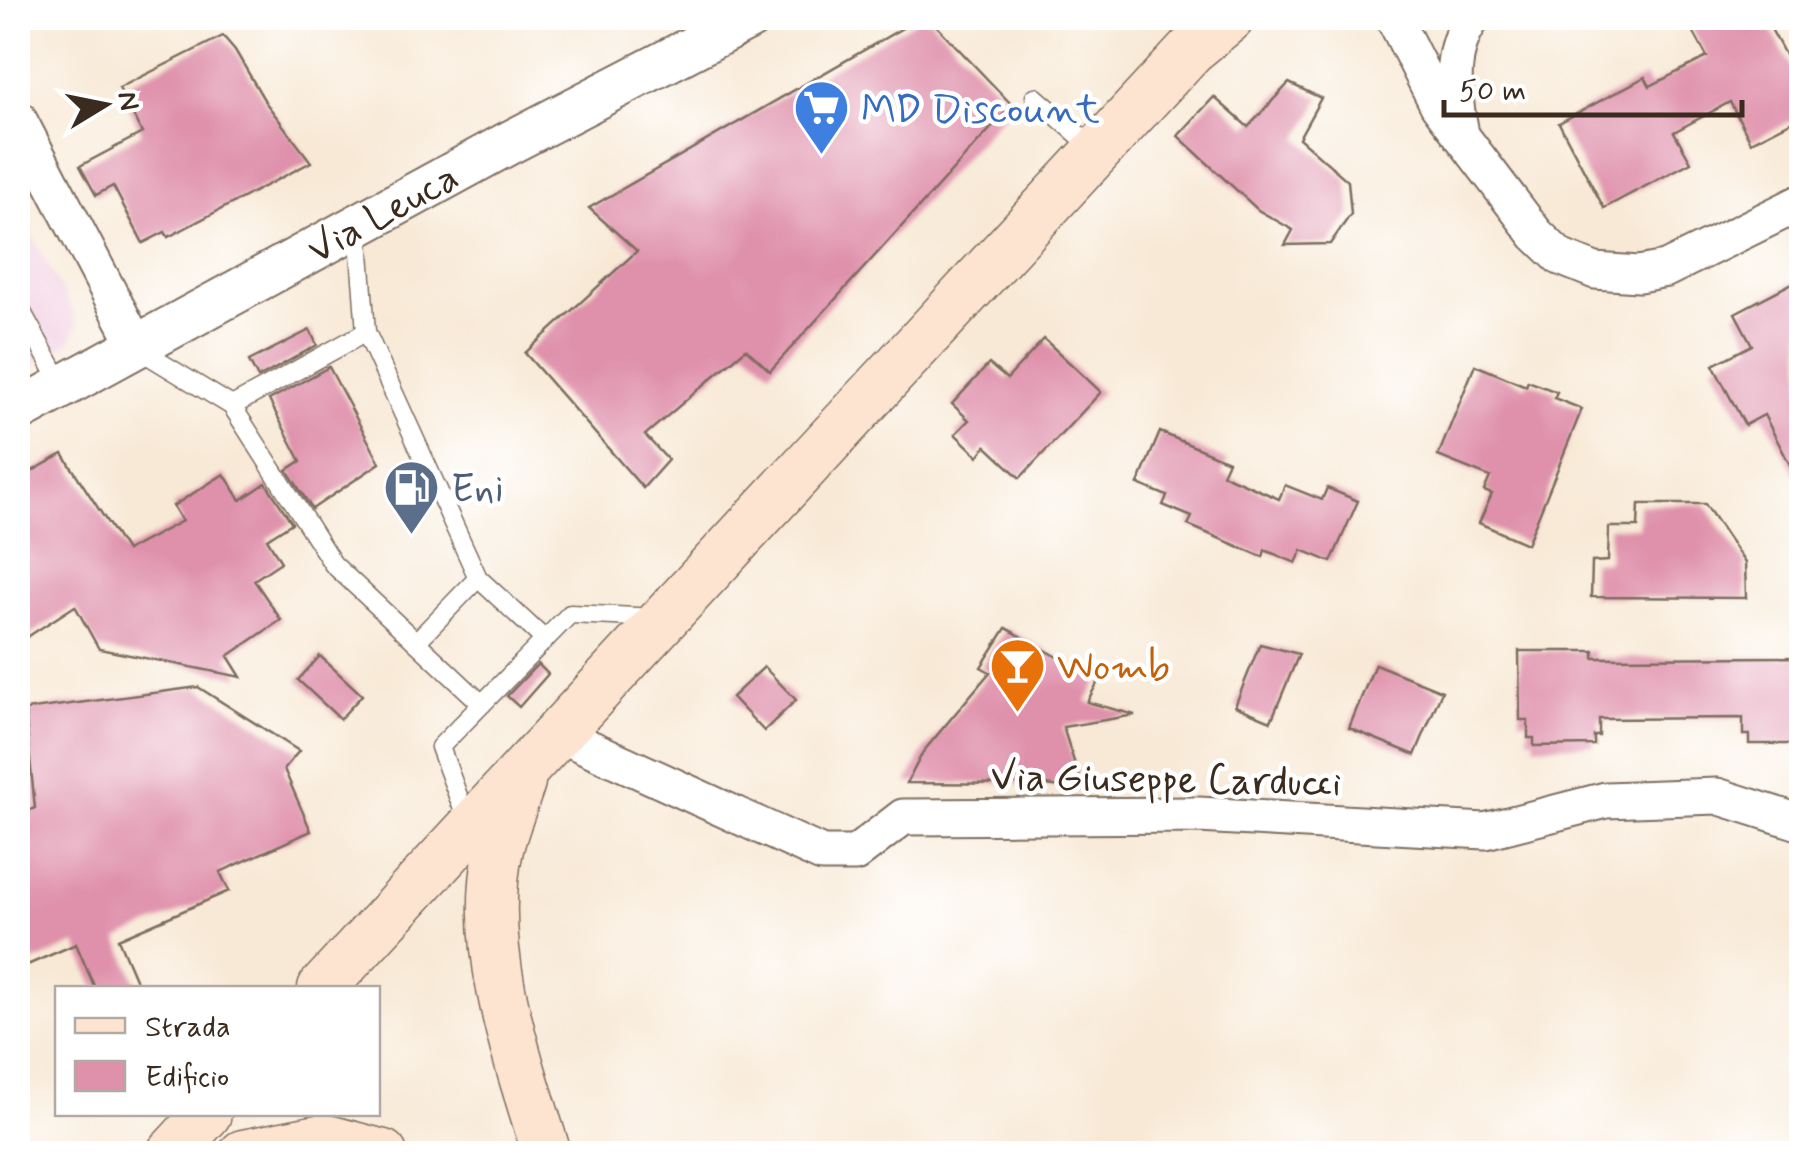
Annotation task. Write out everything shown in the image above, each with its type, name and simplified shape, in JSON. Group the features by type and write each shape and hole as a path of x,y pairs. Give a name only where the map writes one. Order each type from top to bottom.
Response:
{"main road":[{"path":"324,986 1201,34 1230,18"},
{"path":"524,773 499,850 496,952 505,1008 547,1154"},
{"path":"170,1154 205,1116"},
{"path":"243,1154 323,1138 383,1154"}],"street":[{"name":"Via Leuca","path":"18,411 750,18"},
{"path":"1394,18 1438,105 1536,234 1560,257 1595,271 1639,274 1666,269 1802,202"},
{"path":"1461,134 1454,101 1454,75 1457,49 1472,18"},
{"path":"18,118 138,348"},
{"name":"Via Giuseppe Carducci","path":"559,734 822,854 855,854 903,817 1199,815 1485,831 1606,800 1717,796 1802,823"}],"lane":[{"path":"1035,97 1097,151"},
{"path":"358,226 366,332 478,578 545,640"},
{"path":"18,305 63,387"},
{"path":"232,406 366,332"},
{"path":"138,348 232,406 333,564 482,704"},
{"path":"416,642 478,578"},
{"path":"470,828 440,747 570,614 664,618"}],"shaded area":[{"path":"18,208 74,314 77,327 70,342 18,372"}],"building":[{"name":"MD Discount","path":"920,18 929,18 1012,105 770,371 746,349 645,435 668,460 643,488 525,353 637,251 589,208"},
{"path":"1686,18 1765,18 1802,86 1802,116 1751,142 1730,102 1674,132 1691,162 1604,208 1559,123 1645,77 1650,86 1707,57"},
{"path":"223,36 266,103 311,162 168,237 165,232 143,243 113,186 96,195 80,166 142,133 119,88"},
{"path":"1289,83 1321,98 1299,138 1348,181 1351,214 1330,244 1285,245 1293,230 1258,210 1178,136 1214,97 1248,127"},
{"path":"1802,278 1802,488 1764,415 1745,425 1713,365 1752,345 1735,313"},
{"path":"310,330 317,345 258,378 249,361"},
{"path":"1044,339 1101,392 1020,478 986,446 978,456 955,434 969,420 952,404 989,364 1007,379"},
{"path":"1475,365 1526,386 1528,381 1557,392 1554,398 1582,409 1527,544 1479,523 1492,494 1484,491 1490,477 1438,456"},
{"path":"329,367 380,463 312,509 287,470 301,461 269,400"},
{"path":"1160,432 1228,461 1222,474 1279,499 1285,485 1322,500 1327,488 1358,501 1331,562 1302,550 1296,563 1265,550 1263,557 1188,525 1192,517 1163,505 1167,496 1138,484"},
{"path":"63,454 126,551 182,521 173,506 224,474 241,500 266,483 292,523 267,539 281,562 254,580 281,620 228,656 241,677 99,649 75,606 18,643 18,479"},
{"path":"1639,504 1705,504 1745,563 1746,598 1591,597 1592,562 1608,561 1609,527 1638,527"},
{"name":"Womb","path":"1006,628 1099,680 1087,702 1135,715 1063,727 1083,790 1039,784 907,783 923,752 990,672 981,667"},
{"path":"1260,644 1299,654 1271,721 1235,706"},
{"path":"1519,651 1594,651 1594,658 1802,657 1802,744 1749,744 1749,735 1743,735 1743,718 1599,719 1599,736 1594,736 1594,745 1534,746 1534,738 1528,738 1528,720 1520,720"},
{"path":"320,656 362,695 340,719 298,680"},
{"path":"538,664 548,674 519,707 507,696"},
{"path":"1375,664 1442,691 1415,755 1349,728"},
{"path":"764,667 796,700 764,731 732,697"},
{"path":"198,687 299,751 284,769 311,831 220,872 229,891 118,939 138,986 94,986 76,944 18,969 18,815 35,808 25,710"}],"place":[{"name":"MD Discount","path":"822,157"},
{"name":"Eni","path":"412,536"},
{"name":"Womb","path":"1018,714"}]}
